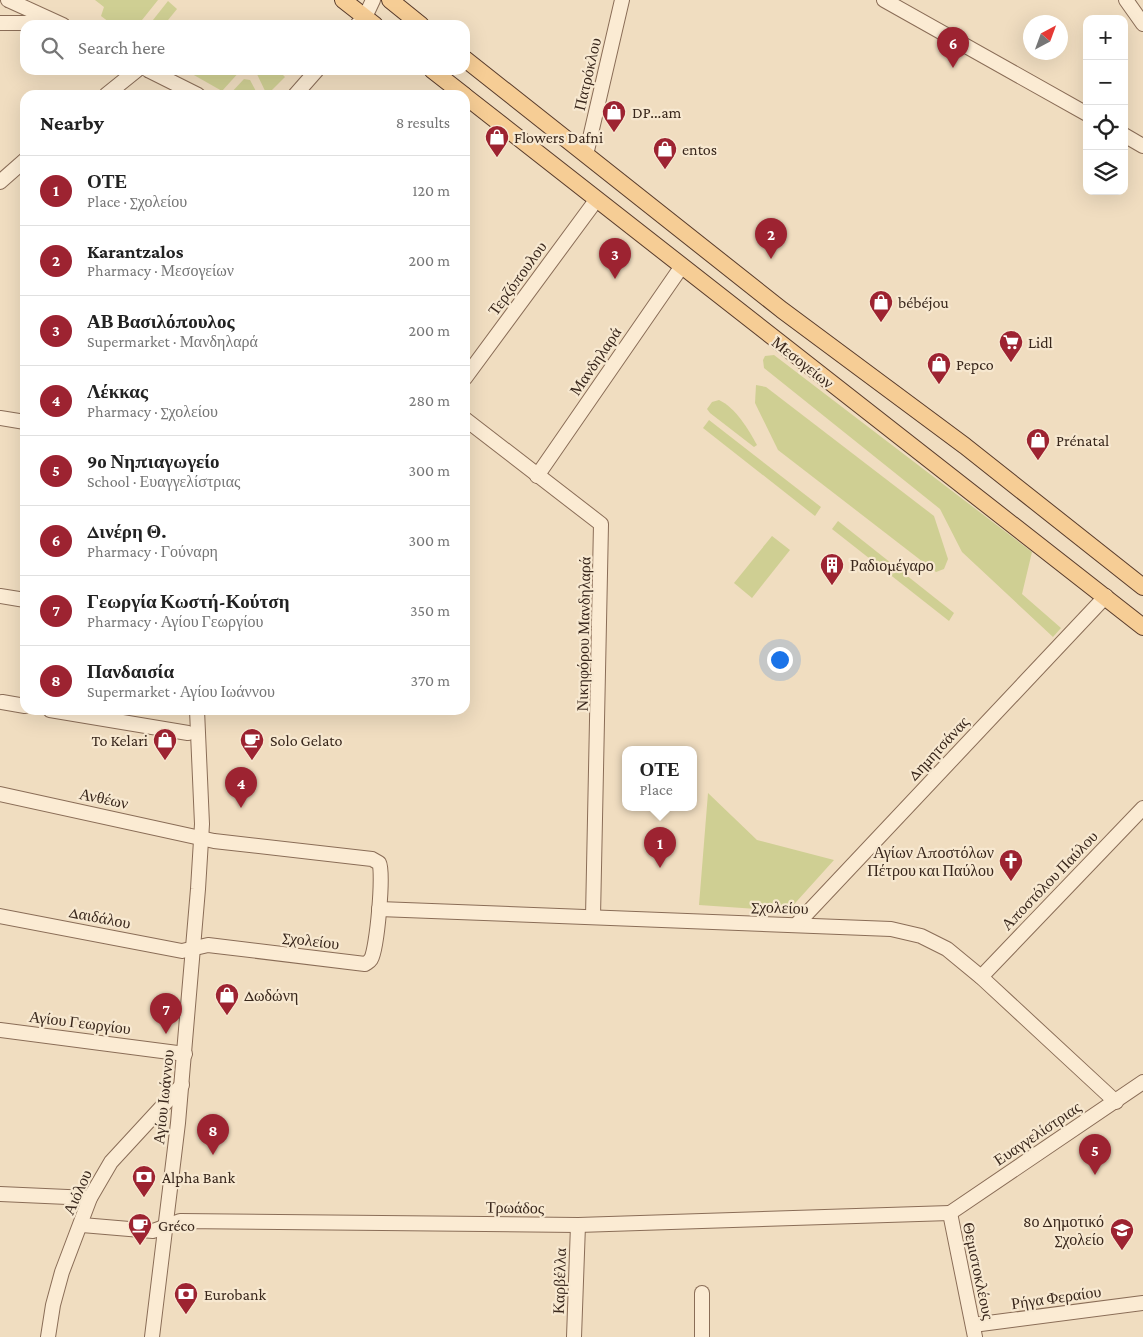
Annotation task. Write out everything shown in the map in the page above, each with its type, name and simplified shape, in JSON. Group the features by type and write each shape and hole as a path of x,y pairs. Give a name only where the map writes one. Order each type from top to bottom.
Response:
{"main road":[{"path":"343,0 364,20"},
{"path":"390,0 416,20"},
{"name":"Μεσογείων","path":"470,63 782,310 973,452 1143,587"},
{"name":"Μεσογείων","path":"439,75 458,90"},
{"name":"Μεσογείων","path":"470,99 1143,626"}],"street":[{"path":"8,0 52,20"},
{"path":"367,20 373,0"},
{"name":"Πατρόκλου","path":"586,155 622,0"},
{"path":"884,0 1083,112"},
{"path":"1126,0 1143,24"},
{"path":"0,23 20,23"},
{"path":"112,90 131,75"},
{"path":"158,75 188,90"},
{"path":"299,90 313,75"},
{"path":"1128,137 1143,146"},
{"path":"0,182 20,164"},
{"name":"Τερζόπουλου","path":"470,371 597,199"},
{"name":"Μανδηλαρά","path":"538,476 682,266"},
{"path":"0,418 20,421"},
{"name":"Νικηφόρου Μανδηλαρά","path":"470,423 598,520 602,530 594,917"},
{"path":"0,596 20,599"},
{"name":"Δημητσάνας","path":"796,925 1106,596"},
{"path":"2,702 20,705"},
{"path":"80,715 188,733"},
{"name":"Αγίου Ιωάννου","path":"152,1337 182,1085 194,948 201,838 197,715"},
{"name":"Ανθέων","path":"0,794 201,838"},
{"name":"Αποστόλου Παύλου","path":"981,977 1143,808"},
{"name":"Σχολείου","path":"194,948 208,945 365,964 372,956 379,909 381,870 376,860 201,838"},
{"name":"Σχολείου","path":"379,909 906,931 934,941 948,949 981,977 1116,1102"},
{"name":"Δαιδάλου","path":"0,916 182,951 194,948"},
{"name":"Αγίου Γεωργίου","path":"0,1030 185,1054"},
{"name":"Ευαγγελίστριας","path":"950,1213 1143,1082"},
{"name":"Αιόλου","path":"48,1337 53,1305 62,1272 82,1225 90,1198 111,1162 182,1085"},
{"path":"0,1194 90,1198"},
{"name":"Τρωάδος","path":"82,1225 153,1231 180,1221 578,1225 950,1213"},
{"name":"Θεμιστοκλέους","path":"950,1213 974,1331"},
{"name":"Καρβέλλα","path":"574,1337 578,1225"},
{"path":"702,1293 702,1337"},
{"name":"Ρήγα Φεραίου","path":"974,1331 1143,1303"}],"green space":[{"path":"95,0 158,0 142,20 106,20 101,16 104,7"},
{"path":"168,1 177,9 168,20 153,20"},
{"path":"194,75 236,75 223,90"},
{"path":"257,75 283,75 285,77 272,90 265,90"},
{"path":"244,79 250,80 255,90 234,90"},
{"path":"774,355 1032,552 1022,594 1061,628 1053,637 962,552 940,509 764,368 763,360 765,356"},
{"path":"756,385 766,387 934,516 948,559 944,569 936,572 778,450 755,403"},
{"path":"719,400 731,408 746,426 757,445 754,447 710,413 707,409 712,402"},
{"path":"709,420 821,507 815,516 703,428"},
{"path":"838,521 954,613 949,621 832,529"},
{"path":"772,536 790,550 752,598 734,583"},
{"path":"708,793 757,840 834,860 788,911 699,905"}],"place":[{"name":"Δινέρη Θ.","path":"953,68"},
{"name":"DP...am","path":"614,133"},
{"name":"Flowers Dafni","path":"497,158"},
{"name":"entos","path":"665,170"},
{"name":"Karantzalos","path":"771,259"},
{"name":"ΑΒ Βασιλόπουλος","path":"615,279"},
{"name":"bébéjou","path":"881,323"},
{"name":"Lidl","path":"1011,363"},
{"name":"Pepco","path":"939,385"},
{"name":"Prénatal","path":"1038,461"},
{"name":"Ραδιομέγαρο","path":"832,586"},
{"name":"To Kelari","path":"165,761"},
{"name":"Solo Gelato","path":"252,761"},
{"name":"Λέκκας","path":"241,808"},
{"name":"ΟΤΕ","path":"660,868"},
{"name":"Αγίων Αποστόλων Πέτρου και Παύλου","path":"1011,882"},
{"name":"Δωδώνη","path":"227,1016"},
{"name":"Γεωργία Κωστή-Κούτση","path":"166,1034"},
{"name":"Πανδαισία","path":"213,1155"},
{"name":"9ο Νηπιαγωγείο","path":"1095,1175"},
{"name":"Alpha Bank","path":"144,1198"},
{"name":"Gréco","path":"140,1246"},
{"name":"8ο Δημοτικό Σχολείο","path":"1122,1251"},
{"name":"Eurobank","path":"186,1315"}]}
